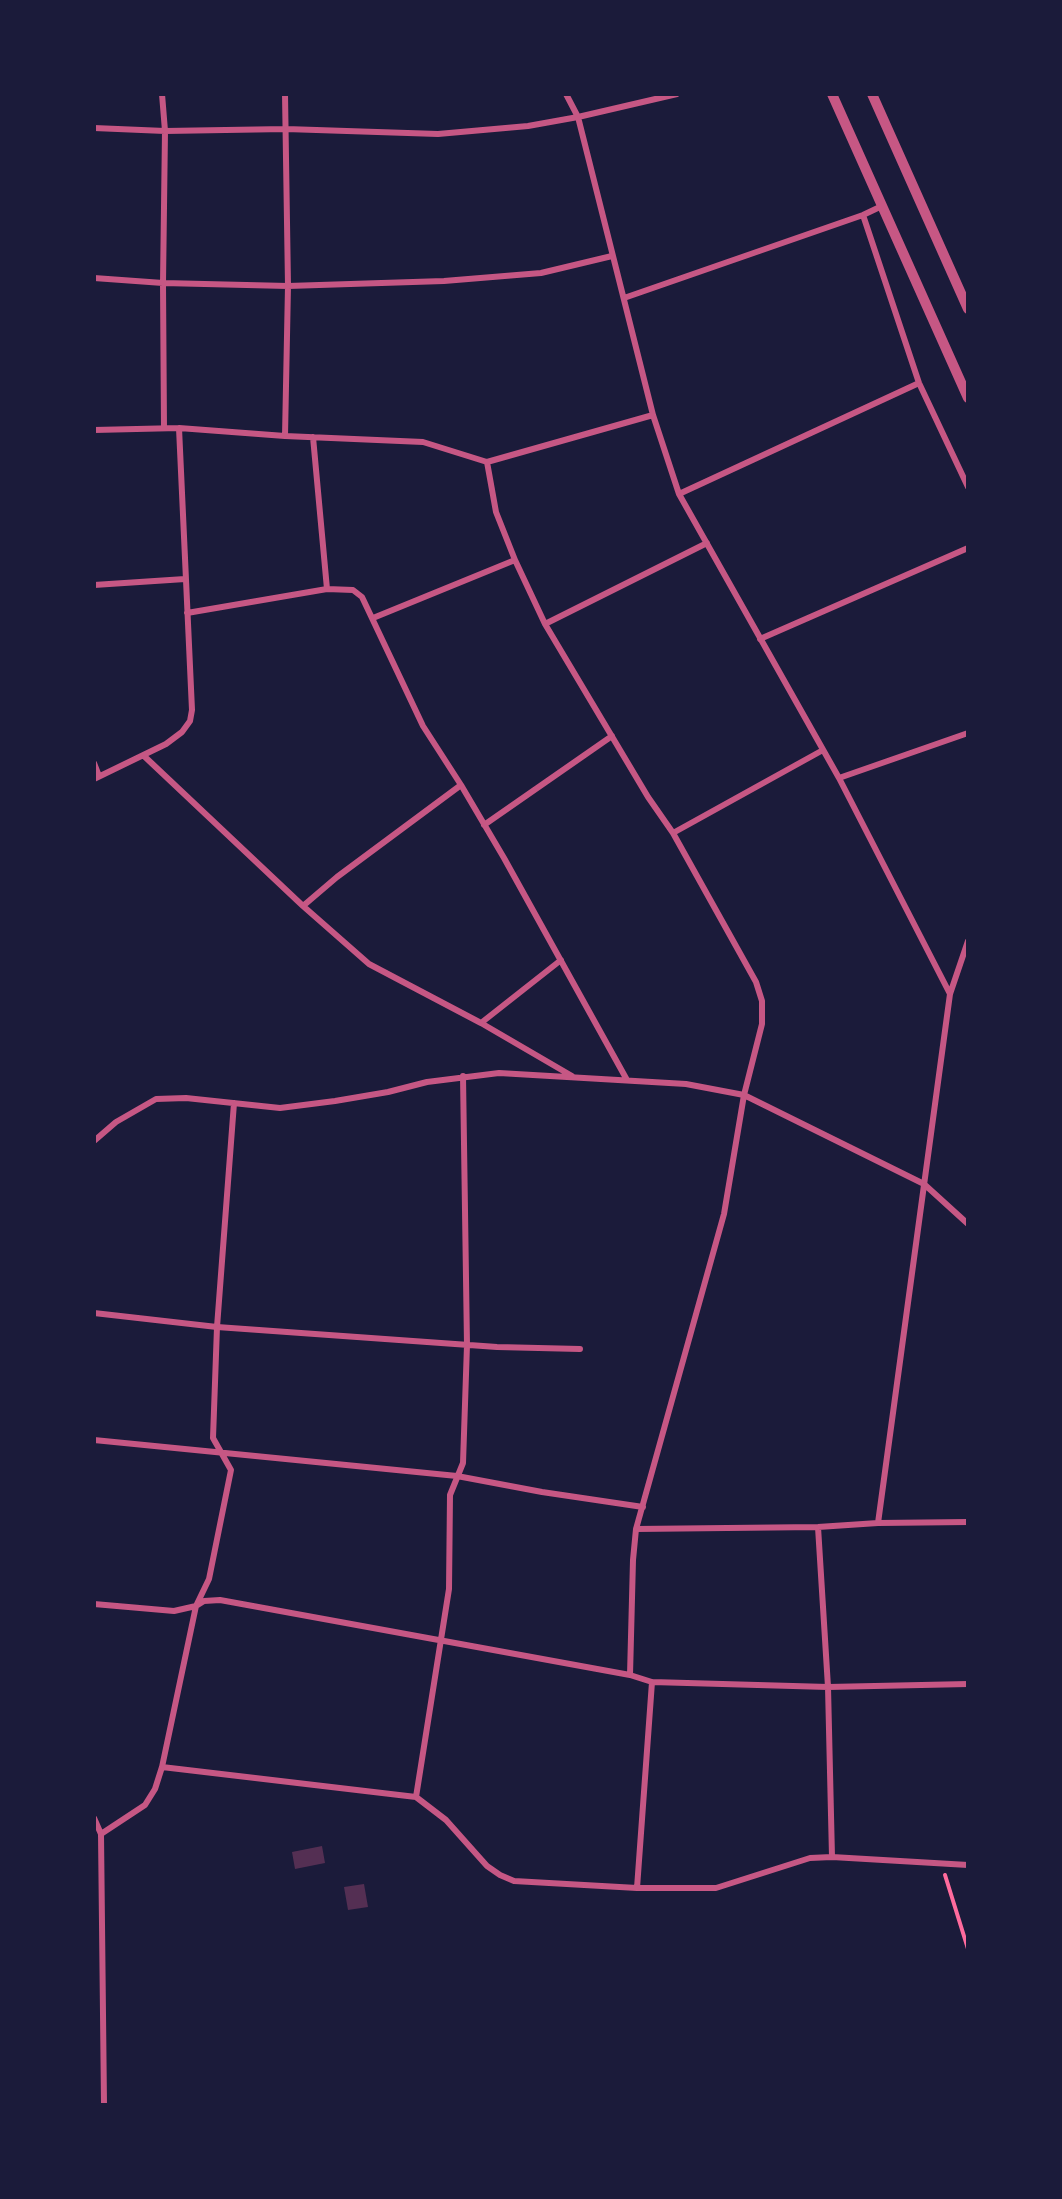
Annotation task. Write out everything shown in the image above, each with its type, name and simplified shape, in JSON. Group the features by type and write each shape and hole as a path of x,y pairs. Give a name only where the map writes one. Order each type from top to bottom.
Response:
{"street":[{"path":"162,94 165,131 164,428"},
{"path":"285,94 288,286 285,436"},
{"path":"566,94 578,117 653,415 679,494 839,778 950,994"},
{"path":"94,128 165,131 286,129 438,134 528,126 677,94"},
{"path":"832,94 968,398"},
{"path":"872,94 968,309"},
{"path":"624,298 863,215 882,206"},
{"path":"863,215 919,383 968,488"},
{"path":"94,278 163,283 288,286 444,281 541,273 612,256"},
{"path":"679,494 919,383"},
{"path":"94,430 179,428 285,436 423,442 487,462 653,415"},
{"path":"94,763 97,777 166,744 182,732 190,721 192,710 184,579 179,428"},
{"path":"313,437 327,589"},
{"path":"487,462 496,512 515,560 545,624 673,833 756,982 762,1001 762,1024 744,1095 724,1214 636,1529 630,1675"},
{"path":"545,624 707,543"},
{"path":"760,639 968,548"},
{"path":"373,618 515,560"},
{"path":"94,585 184,579"},
{"path":"187,612 327,589 353,590 362,597 423,726 461,785 627,1080"},
{"path":"839,778 968,734"},
{"path":"484,825 612,736"},
{"path":"673,833 823,750"},
{"path":"144,756 303,906 369,964 481,1023 574,1077"},
{"path":"303,906 337,877 461,785"},
{"path":"878,1523 950,994 968,941"},
{"path":"481,1023 561,960"},
{"path":"94,1141 116,1122 156,1099 186,1098 280,1108 388,1092 463,1076 499,1073 686,1084 744,1095 924,1184 968,1224"},
{"path":"416,1797 449,1588 450,1496 463,1463 467,1345 463,1076"},
{"path":"101,1834 145,1805 155,1789 162,1767 196,1606 209,1579 231,1470 213,1438 218,1326 234,1103"},
{"path":"94,1313 218,1326 467,1345 580,1349"},
{"path":"94,1440 457,1476 542,1492 643,1507"},
{"path":"636,1529 818,1527 878,1523 968,1522"},
{"path":"818,1527 828,1687 832,1857"},
{"path":"94,1604 174,1611 196,1606 204,1601 219,1600 630,1675 652,1682 828,1687 968,1684"},
{"path":"637,1888 652,1682"},
{"path":"162,1767 416,1797 446,1820 487,1866 514,1881 637,1888 716,1888 810,1858 832,1857 968,1865"},
{"path":"94,1818 101,1834 104,2104"},
{"path":"99,2104 104,2096"}],"path":[{"path":"942,1863 968,1949"}],"building":[{"path":"322,1846 325,1863 295,1869 292,1852"},
{"path":"364,1884 368,1907 348,1910 344,1887"}]}
